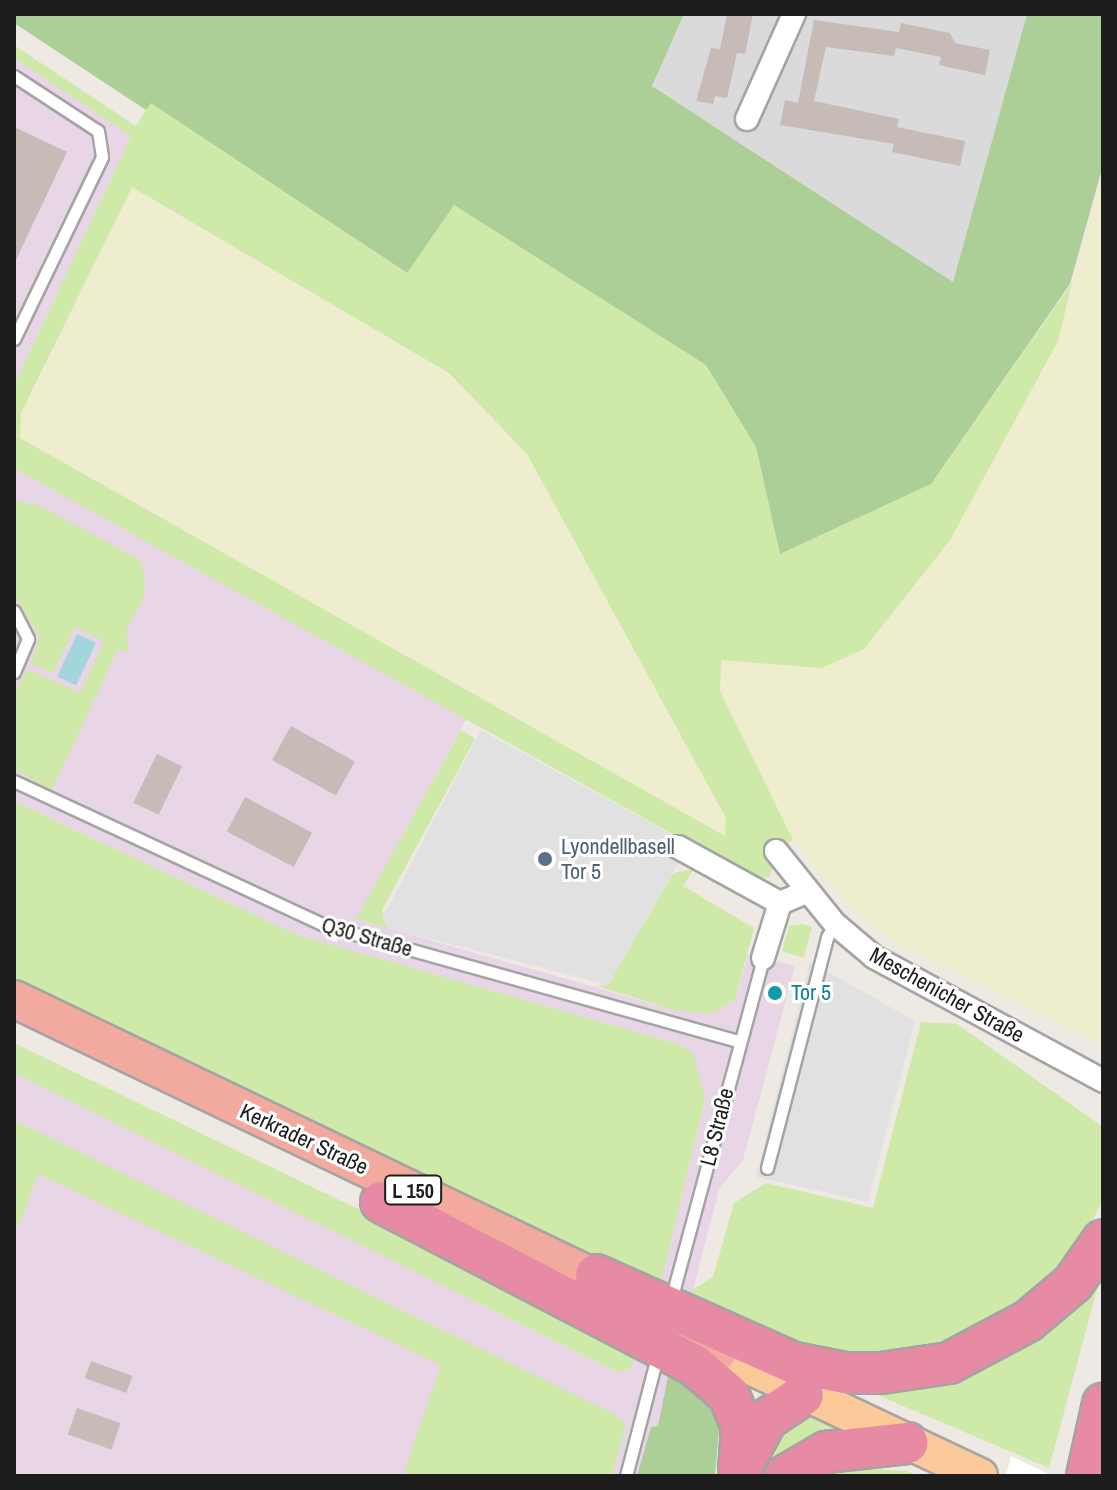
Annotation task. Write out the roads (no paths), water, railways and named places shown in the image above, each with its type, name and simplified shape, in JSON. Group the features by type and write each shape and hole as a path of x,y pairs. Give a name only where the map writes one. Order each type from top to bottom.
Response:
{"highway":[{"name":"Kerkrader Straße","path":"14,999 596,1275 718,1352"},
{"name":"Kerkrader Straße","path":"14,1027 381,1202 718,1352"},
{"path":"381,1202 694,1365 729,1395 742,1427 738,1474"},
{"path":"596,1275 794,1363 881,1373 949,1363 1028,1321 1073,1283 1103,1240"},
{"path":"738,1474 767,1419 803,1395"},
{"path":"1088,1467 1103,1404"},
{"path":"785,1476 826,1452 908,1443"}],"main road":[{"name":"Kerkrader Straße","path":"718,1352 803,1395 980,1476"}],"street":[{"path":"747,119 794,14"},
{"path":"678,847 780,903"},
{"name":"Meschenicher Straße","path":"776,851 806,892 835,924 874,957 1103,1081"},
{"path":"763,958 780,903 806,892"}],"lane":[{"path":"14,76 98,131 102,157 14,339"},
{"path":"14,611 28,639 14,672"},
{"name":"Q30 Straße","path":"14,781 326,926 739,1041"},
{"path":"767,1168 827,937 835,924"},
{"name":"L8 Straße","path":"672,1296 763,958"},
{"path":"626,1476 657,1357"}],"water":[{"path":"77,634 96,643 76,685 57,677"}],"place":[{"name":"Lyondellbasell Tor 5","path":"545,859"},
{"name":"Tor 5","path":"775,993"}]}
